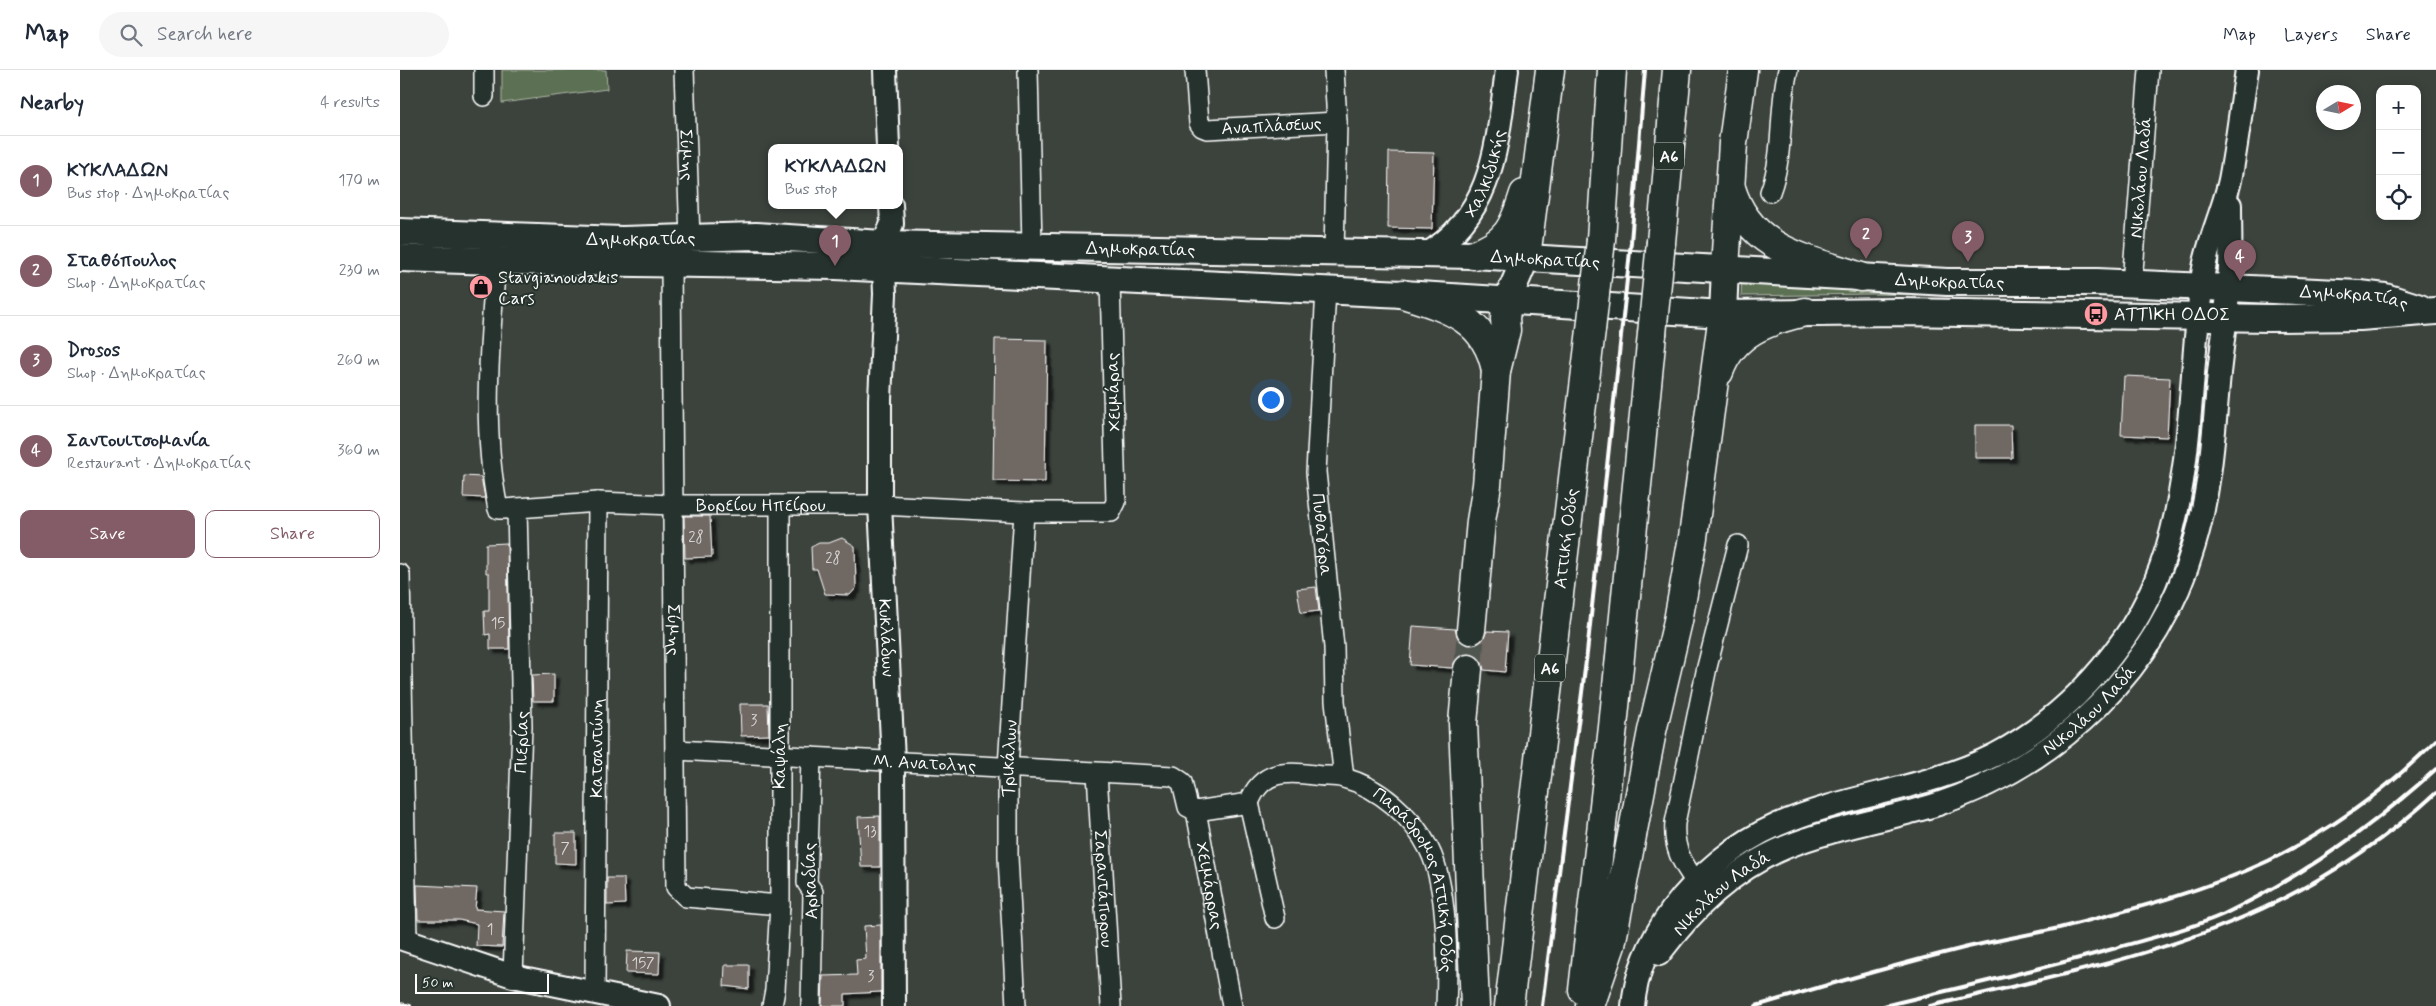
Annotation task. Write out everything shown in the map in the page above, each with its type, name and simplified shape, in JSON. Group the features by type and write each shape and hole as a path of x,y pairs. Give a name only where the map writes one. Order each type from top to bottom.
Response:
{"highway":[{"path":"1526,257 1550,70"},
{"name":"Αττική Οδός","path":"1509,1006 1591,330 1600,240 1612,70"},
{"name":"Α6","path":"1582,1006 1613,726 1677,70"},
{"path":"1725,268 1730,182 1743,70"},
{"path":"1473,255 1490,250 1498,244 1516,220 1538,155"},
{"path":"1730,182 1736,204 1745,220 1760,236 1792,254 1861,277"},
{"path":"1403,294 1458,313 1484,338 1493,354 1496,371"},
{"path":"1471,630 1481,521 1487,486 1496,371 1506,330 1507,301"},
{"path":"1712,389 1722,363 1731,348 1746,333 1775,319 1805,312"},
{"path":"1590,1006 1611,945 1652,730 1678,621 1692,537 1722,314"},
{"path":"1468,669 1463,723 1475,1006"}],"main road":[{"name":"Δημοκρατίας","path":"400,232 622,240 756,236 883,257 1110,282 1403,294 1722,314 1805,312 2360,317 2432,311"},
{"name":"Δημοκρατίας","path":"400,258 496,261 604,261 671,265 835,266 883,257 1032,246 1473,255 1948,282 2132,284 2360,294 2385,297 2432,311"},
{"path":"1507,301 1526,257"},
{"path":"1722,314 1725,268"}],"street":[{"path":"484,70 484,96"},
{"name":"Σύμης","path":"684,70 690,239"},
{"path":"885,70 888,144"},
{"path":"1028,70 1032,246"},
{"name":"Αναπλάσεως","path":"1195,70 1199,122 1202,127 1207,129 1337,122"},
{"path":"1334,70 1337,122 1334,253"},
{"name":"Χαλκιδικής","path":"1425,255 1441,246 1462,226 1485,186 1496,150 1507,70"},
{"path":"1770,192 1779,165 1782,110 1788,70"},
{"name":"Νικολάου Λαδά","path":"2132,284 2149,70"},
{"name":"Νικολάου Λαδά","path":"1634,1006 1642,984 1659,954 1692,914 1734,876 1786,847 1824,834 1913,812 1959,797 2004,776 2046,751 2066,736 2122,681 2151,640 2177,592 2195,544 2213,444 2228,288 2230,182 2247,70"},
{"name":"Νικολάου Λαδά","path":"1634,1006 1636,982 1649,948 1662,925 1696,882 1723,857 1746,841 1778,824 1820,810 1954,773 1996,754 2050,719 2070,702 2124,640 2145,604 2171,538 2180,498 2186,452 2198,316 2205,263 2230,182"},
{"name":"Κυκλάδων","path":"891,209 892,224 883,257 885,294 880,399 880,505 893,760 894,1006"},
{"name":"Πιερίας","path":"496,261 488,375 488,442 508,508 522,726 513,976"},
{"name":"Σύμης","path":"671,265 676,887 686,897 780,904"},
{"name":"Χειμάρας","path":"1110,282 1116,502"},
{"name":"Πυθαγόρα","path":"1326,290 1316,472 1334,647 1335,701 1344,778"},
{"name":"Βορείου Ηπείρου","path":"508,508 598,502 672,505 880,505 1100,514 1111,512 1116,502"},
{"name":"Κατσαντώνη","path":"595,993 598,502"},
{"name":"Καψάλη","path":"772,1006 776,990 780,904 780,506"},
{"name":"Τρικάλων","path":"1016,1006 1008,858 1008,767 1024,512"},
{"path":"1696,882 1682,862 1676,848 1675,823 1707,667 1738,545"},
{"path":"400,574 404,940 513,976 659,1006"},
{"name":"Μ. Ανατολης","path":"676,750 1173,776"},
{"name":"Αρκαδίας","path":"811,757 807,884 813,892 811,1006"},
{"name":"Παράδρομος Αττική Οδός","path":"1249,803 1258,787 1273,776 1294,772 1344,778 1365,787 1398,809 1422,836 1431,851 1440,886 1444,923 1446,1006"},
{"name":"Σαραντάπορου","path":"1097,773 1111,1006"},
{"name":"Χειμάρρας","path":"1173,776 1182,782 1185,803 1196,811 1232,1006"},
{"path":"1196,811 1249,803 1275,918"}],"green space":[{"path":"502,70 606,70 607,89 502,103"},
{"path":"1742,278 1983,288 1983,296 1872,294 1741,296"}],"building":[{"path":"1389,152 1434,153 1432,229 1388,228"},
{"path":"995,339 1047,340 1045,482 993,481"},
{"path":"2124,376 2170,378 2167,437 2121,435"},
{"path":"1975,425 2011,425 2012,458 1975,458"},
{"path":"464,476 481,477 485,498 463,497"},
{"path":"684,516 710,516 712,557 685,558"},
{"path":"842,538 855,546 856,588 850,595 825,594 817,569 812,569 811,547 819,543 829,543"},
{"path":"507,543 509,649 490,649 490,634 485,635 484,611 489,611 489,573 486,573 486,544"},
{"path":"1316,587 1319,611 1301,613 1297,589"},
{"path":"1413,626 1455,629 1457,636 1462,642 1470,646 1477,644 1483,639 1487,631 1508,632 1505,672 1484,670 1482,663 1477,657 1469,653 1461,655 1452,668 1410,665"},
{"path":"554,674 554,701 533,701 532,675"},
{"path":"740,704 768,704 769,735 741,736"},
{"path":"880,816 880,867 861,867 858,817"},
{"path":"555,833 576,833 576,864 555,863"},
{"path":"607,878 624,878 625,904 607,905"},
{"path":"417,885 477,888 475,909 504,911 502,947 476,946 477,924 459,920 418,920"},
{"path":"881,925 881,992 845,994 845,1006 822,1006 823,976 857,975 856,960 866,959 864,926"},
{"path":"627,951 660,952 659,974 626,973"},
{"path":"725,965 749,965 749,989 724,986"}],"tunnel":[{"path":"1468,669 1471,630"}],"railway":[{"path":"1542,1006 1587,653 1631,242 1645,70"},
{"path":"1756,1006 1857,976 1934,956 2118,913 2194,890 2244,872 2291,849 2357,808 2418,758 2436,740"},
{"path":"1884,1006 2087,956 2184,929 2224,914 2281,884 2335,849 2362,830 2436,769"},
{"path":"1930,1006 2119,960 2193,937 2229,923 2285,898 2338,867 2389,832 2436,793"},
{"path":"400,1004 410,1006"}],"place":[{"name":"Σταθόπουλος","path":"1866,259"},
{"name":"Drosos","path":"1968,262"},
{"name":"ΚΥΚΛΑΔΩΝ","path":"835,266"},
{"name":"Σαντουιτσομανία","path":"2240,281"},
{"name":"Stavgianoudakis Cars","path":"481,287"},
{"name":"ΑΤΤΙΚΗ ΟΔΟΣ","path":"2096,314"}]}
